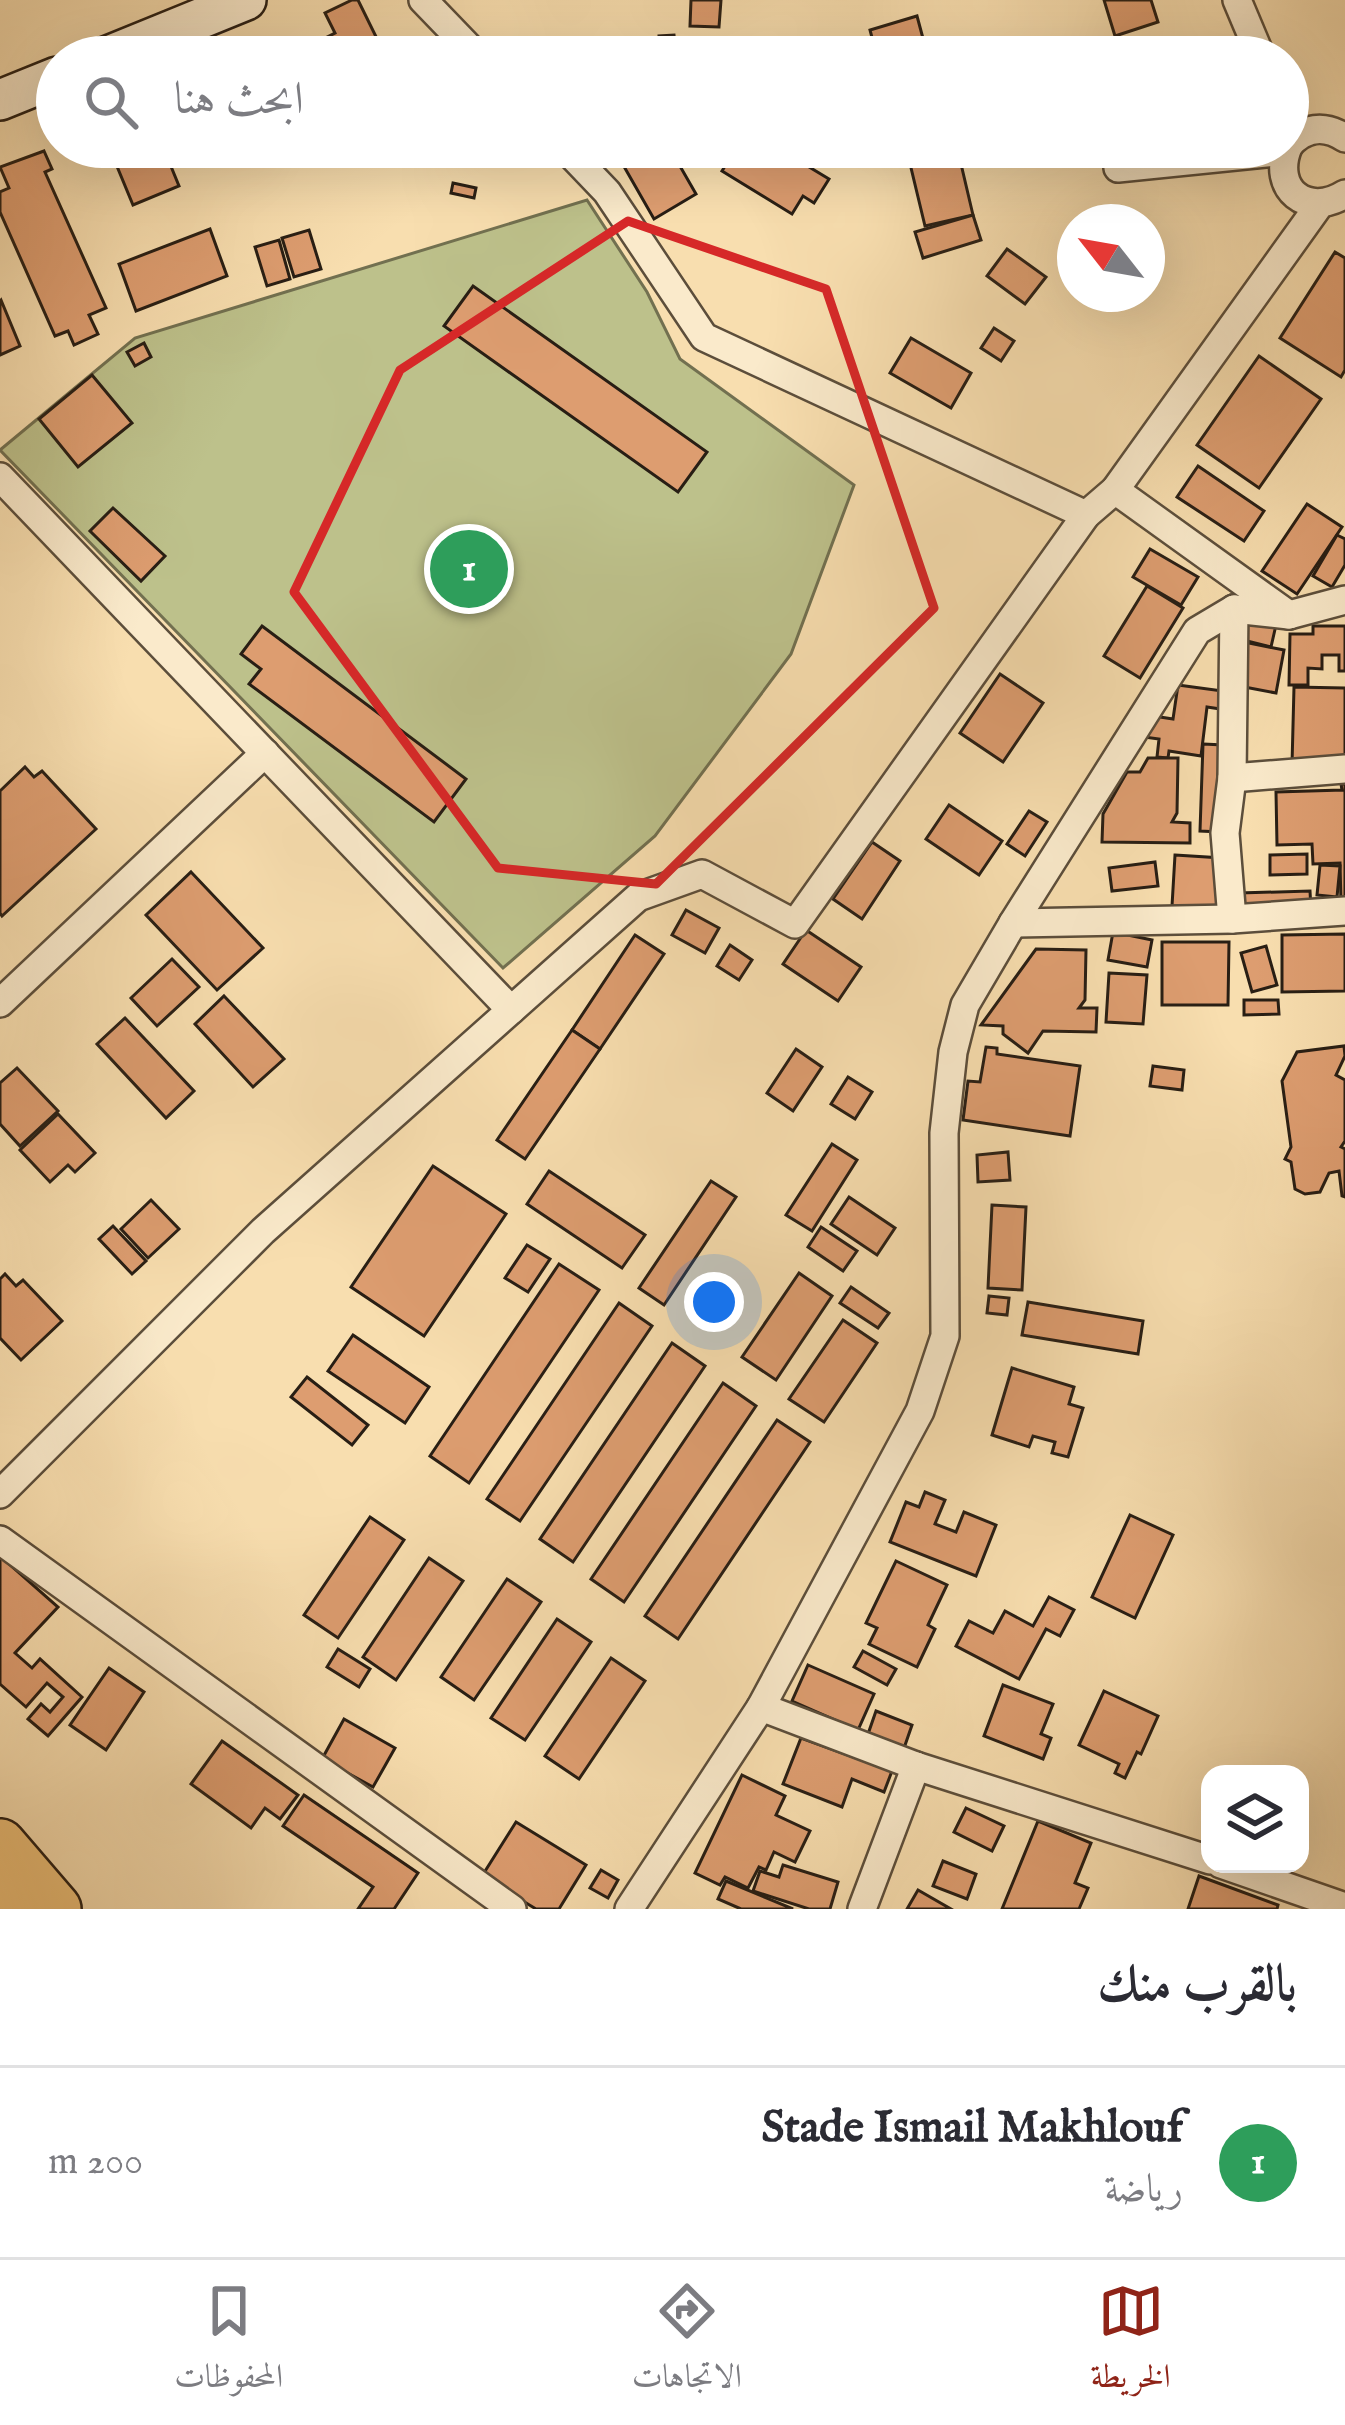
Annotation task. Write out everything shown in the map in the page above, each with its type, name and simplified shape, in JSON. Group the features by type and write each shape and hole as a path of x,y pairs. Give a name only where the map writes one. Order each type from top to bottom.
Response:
{"highway":[{"path":"0,1846 55,1909"}],"main road":[{"path":"158,36 246,0"},
{"path":"0,100 36,85"}],"street":[{"path":"424,0 458,36"},
{"path":"1237,0 1252,36"},
{"path":"1309,130 1331,130 1345,138"},
{"path":"584,168 607,192 704,338 1086,515"},
{"path":"1283,168 1288,187 1308,202 1333,199"},
{"path":"0,1494 263,1231 638,897 702,874 795,924 1086,515 1115,490 1333,199"},
{"path":"0,477 511,1010"},
{"path":"1115,490 1289,615"},
{"path":"629,1909 761,1707 920,1411 945,1336 944,1133 953,1052 965,1005 1197,631 1234,609 1289,615 1345,600"},
{"path":"1232,919 1225,832 1232,778 1234,609"},
{"path":"0,1003 265,753"},
{"path":"1232,778 1345,770"},
{"path":"1012,923 1232,919 1345,910"},
{"path":"0,1540 512,1909"},
{"path":"761,1707 916,1766 1201,1857"},
{"path":"862,1909 916,1766"},
{"path":"1247,1873 1345,1907"}],"highlighted area":[{"path":"628,221 826,289 934,608 656,884 498,868 294,592 400,370"}],"green space":[{"path":"587,200 647,292 680,359 854,485 791,654 655,836 503,968 0,450 135,338"}],"building":[{"path":"358,0 376,36 329,36 335,33 325,13"},
{"path":"691,0 721,0 719,27 690,26"},
{"path":"1104,0 1151,0 1158,22 1115,36"},
{"path":"917,16 922,36 872,36 870,30"},
{"path":"36,154 36,168 52,168 45,172 106,308 89,315 98,334 74,345 68,331 55,336 0,212 0,192 9,188 0,167"},
{"path":"118,168 172,168 179,186 133,205"},
{"path":"625,168 681,168 696,194 654,219"},
{"path":"811,168 829,179 814,203 803,196 792,214 722,171"},
{"path":"911,168 962,168 973,215 925,226"},
{"path":"453,183 476,188 474,198 451,193"},
{"path":"973,215 981,240 923,258 915,232"},
{"path":"210,229 227,276 136,311 119,264"},
{"path":"309,230 321,269 294,277 282,238"},
{"path":"279,240 290,279 267,286 255,247"},
{"path":"1007,249 1046,277 1025,304 987,276"},
{"path":"1335,252 1345,258 1345,370 1341,377 1280,338"},
{"path":"473,286 707,452 678,492 444,326"},
{"path":"0,301 20,346 0,355"},
{"path":"994,328 1014,341 1001,361 981,348"},
{"path":"911,338 971,373 951,408 890,373"},
{"path":"144,343 151,357 135,366 127,352"},
{"path":"1259,356 1321,399 1259,488 1197,445"},
{"path":"92,375 132,423 78,467 39,419"},
{"path":"1198,466 1264,511 1244,541 1177,497"},
{"path":"1307,504 1342,527 1297,594 1262,571"},
{"path":"113,508 165,556 141,581 90,531"},
{"path":"1337,535 1345,539 1345,565 1332,587 1313,576"},
{"path":"1150,549 1198,577 1181,605 1133,577"},
{"path":"1147,586 1183,608 1140,678 1104,656"},
{"path":"1249,619 1276,625 1271,647 1243,640"},
{"path":"262,626 466,779 434,822 249,684 261,669 241,654"},
{"path":"1313,626 1345,626 1345,671 1339,671 1339,655 1322,655 1322,669 1308,668 1308,685 1289,685 1290,634 1313,634"},
{"path":"1244,642 1284,650 1276,693 1234,685"},
{"path":"1000,674 1043,703 1003,762 960,733"},
{"path":"1178,685 1230,692 1227,710 1207,707 1201,756 1169,751 1168,758 1157,757 1159,739 1144,737 1147,715 1173,719"},
{"path":"1294,687 1345,688 1345,766 1292,765"},
{"path":"1203,744 1223,745 1220,832 1200,831"},
{"path":"1148,758 1178,758 1177,813 1172,822 1190,823 1190,843 1102,842 1103,814 1127,772 1140,772"},
{"path":"25,767 34,777 42,771 96,829 2,916 0,791"},
{"path":"1345,784 1345,902 1341,903 1340,863 1313,864 1312,844 1277,845 1276,792 1342,790"},
{"path":"949,805 1002,841 979,875 926,839"},
{"path":"1029,811 1047,822 1025,856 1007,844"},
{"path":"872,842 900,861 862,919 833,899"},
{"path":"1307,854 1307,874 1270,875 1270,855"},
{"path":"1175,855 1222,858 1220,909 1172,906"},
{"path":"1155,862 1158,886 1112,891 1109,868"},
{"path":"1320,865 1340,866 1337,897 1317,895"},
{"path":"191,872 263,948 217,990 146,915"},
{"path":"1310,891 1311,909 1239,911 1239,893"},
{"path":"686,910 719,928 705,953 672,935"},
{"path":"806,930 861,967 838,1001 783,964"},
{"path":"1113,932 1152,940 1147,967 1108,960"},
{"path":"1345,934 1345,991 1282,992 1282,935"},
{"path":"635,935 664,954 600,1049 572,1030"},
{"path":"1162,942 1229,942 1228,1005 1162,1005"},
{"path":"730,945 752,960 739,980 717,966"},
{"path":"1266,946 1277,985 1252,992 1241,953"},
{"path":"1036,949 1086,950 1085,1000 1079,1008 1097,1008 1096,1032 1043,1031 1028,1053 1003,1034 1003,1026 981,1025"},
{"path":"172,959 199,987 157,1026 131,998"},
{"path":"1109,973 1147,975 1143,1024 1106,1022"},
{"path":"224,996 284,1059 253,1087 195,1024"},
{"path":"1244,1000 1278,1000 1279,1014 1244,1015"},
{"path":"125,1018 194,1091 166,1118 97,1044"},
{"path":"572,1030 600,1049 525,1159 497,1140"},
{"path":"1344,1046 1345,1056 1336,1075 1345,1080 1345,1141 1341,1147 1345,1149 1345,1197 1339,1171 1329,1173 1320,1192 1305,1194 1295,1189 1291,1162 1285,1159 1291,1147 1282,1081 1297,1052"},
{"path":"986,1047 997,1048 997,1054 1080,1066 1070,1136 963,1120 968,1081 980,1082"},
{"path":"796,1049 822,1067 793,1111 767,1093"},
{"path":"1153,1066 1184,1070 1182,1090 1150,1086"},
{"path":"17,1068 58,1111 20,1146 0,1124 0,1083"},
{"path":"848,1077 872,1092 855,1119 831,1104"},
{"path":"58,1114 95,1153 75,1172 68,1165 50,1182 20,1150"},
{"path":"832,1144 857,1160 812,1231 786,1215"},
{"path":"1008,1152 1010,1180 978,1182 977,1155"},
{"path":"433,1166 506,1214 424,1336 351,1287"},
{"path":"549,1171 645,1235 622,1268 527,1204"},
{"path":"711,1181 736,1197 664,1305 639,1288"},
{"path":"849,1197 895,1228 877,1255 831,1224"},
{"path":"151,1200 179,1229 148,1258 121,1229"},
{"path":"992,1205 1026,1207 1022,1290 988,1288"},
{"path":"113,1226 146,1261 132,1274 99,1239"},
{"path":"821,1227 857,1251 843,1271 808,1247"},
{"path":"527,1245 550,1259 528,1292 505,1278"},
{"path":"559,1264 599,1290 469,1483 430,1456"},
{"path":"799,1273 832,1296 776,1380 742,1357"},
{"path":"5,1274 16,1286 23,1280 62,1321 21,1360 0,1338 0,1279"},
{"path":"851,1287 889,1313 878,1328 840,1303"},
{"path":"989,1296 1009,1298 1007,1315 987,1313"},
{"path":"1028,1302 1143,1321 1138,1354 1022,1335"},
{"path":"619,1303 652,1326 520,1521 487,1499"},
{"path":"843,1320 877,1343 824,1422 789,1399"},
{"path":"353,1335 429,1387 405,1423 328,1371"},
{"path":"672,1343 705,1366 573,1562 540,1539"},
{"path":"1012,1368 1074,1387 1069,1404 1083,1408 1068,1457 1052,1453 1055,1442 1033,1436 1029,1447 992,1435"},
{"path":"307,1377 368,1425 352,1445 291,1397"},
{"path":"723,1383 756,1406 624,1602 591,1579"},
{"path":"777,1420 810,1442 678,1639 645,1616"},
{"path":"925,1492 945,1500 935,1524 956,1532 964,1512 996,1525 976,1576 890,1542 906,1502 919,1507"},
{"path":"1130,1515 1173,1535 1135,1618 1092,1597"},
{"path":"370,1517 404,1540 338,1638 304,1615"},
{"path":"0,1556 58,1607 15,1653 32,1668 40,1659 82,1697 48,1736 28,1719 41,1704 50,1712 63,1697 47,1683 26,1707 0,1684"},
{"path":"429,1558 463,1581 396,1680 363,1657"},
{"path":"896,1561 947,1585 928,1625 935,1629 917,1667 869,1644 877,1628 866,1623"},
{"path":"507,1579 541,1602 474,1700 441,1677"},
{"path":"1049,1597 1074,1610 1060,1636 1046,1629 1019,1679 956,1646 969,1621 993,1633 1005,1611 1033,1626"},
{"path":"557,1619 591,1642 525,1740 491,1718"},
{"path":"338,1649 370,1669 359,1687 327,1667"},
{"path":"863,1651 896,1669 887,1685 854,1667"},
{"path":"611,1658 645,1681 579,1779 545,1756"},
{"path":"808,1665 874,1694 858,1730 792,1701"},
{"path":"109,1668 144,1692 106,1750 70,1725"},
{"path":"1003,1685 1053,1704 1041,1734 1051,1738 1043,1759 984,1736"},
{"path":"1104,1691 1158,1716 1125,1778 1115,1773 1119,1764 1079,1745"},
{"path":"876,1711 912,1725 903,1751 867,1737"},
{"path":"344,1719 395,1748 373,1787 322,1759"},
{"path":"801,1738 892,1771 884,1792 852,1779 842,1807 783,1784"},
{"path":"222,1741 298,1795 280,1819 265,1808 251,1828 191,1784"},
{"path":"742,1775 785,1796 776,1815 810,1831 795,1862 774,1852 766,1870 759,1867 748,1888 725,1877 720,1885 695,1873"},
{"path":"304,1795 418,1873 394,1909 358,1909 373,1887 283,1826"},
{"path":"966,1808 1004,1826 992,1851 954,1832"},
{"path":"1038,1821 1091,1843 1075,1883 1088,1888 1079,1909 1002,1909"},
{"path":"516,1822 586,1865 559,1909 536,1909 482,1876"},
{"path":"943,1861 976,1874 967,1899 933,1886"},
{"path":"783,1865 838,1882 830,1909 809,1909 753,1891 760,1871 779,1877"},
{"path":"601,1870 618,1880 608,1898 590,1888"},
{"path":"1199,1876 1278,1905 1277,1909 1188,1909"},
{"path":"726,1881 793,1909 741,1909 718,1899"},
{"path":"918,1890 951,1909 907,1909"}],"place":[{"name":"Stade Ismail Makhlouf","path":"469,569"}]}
